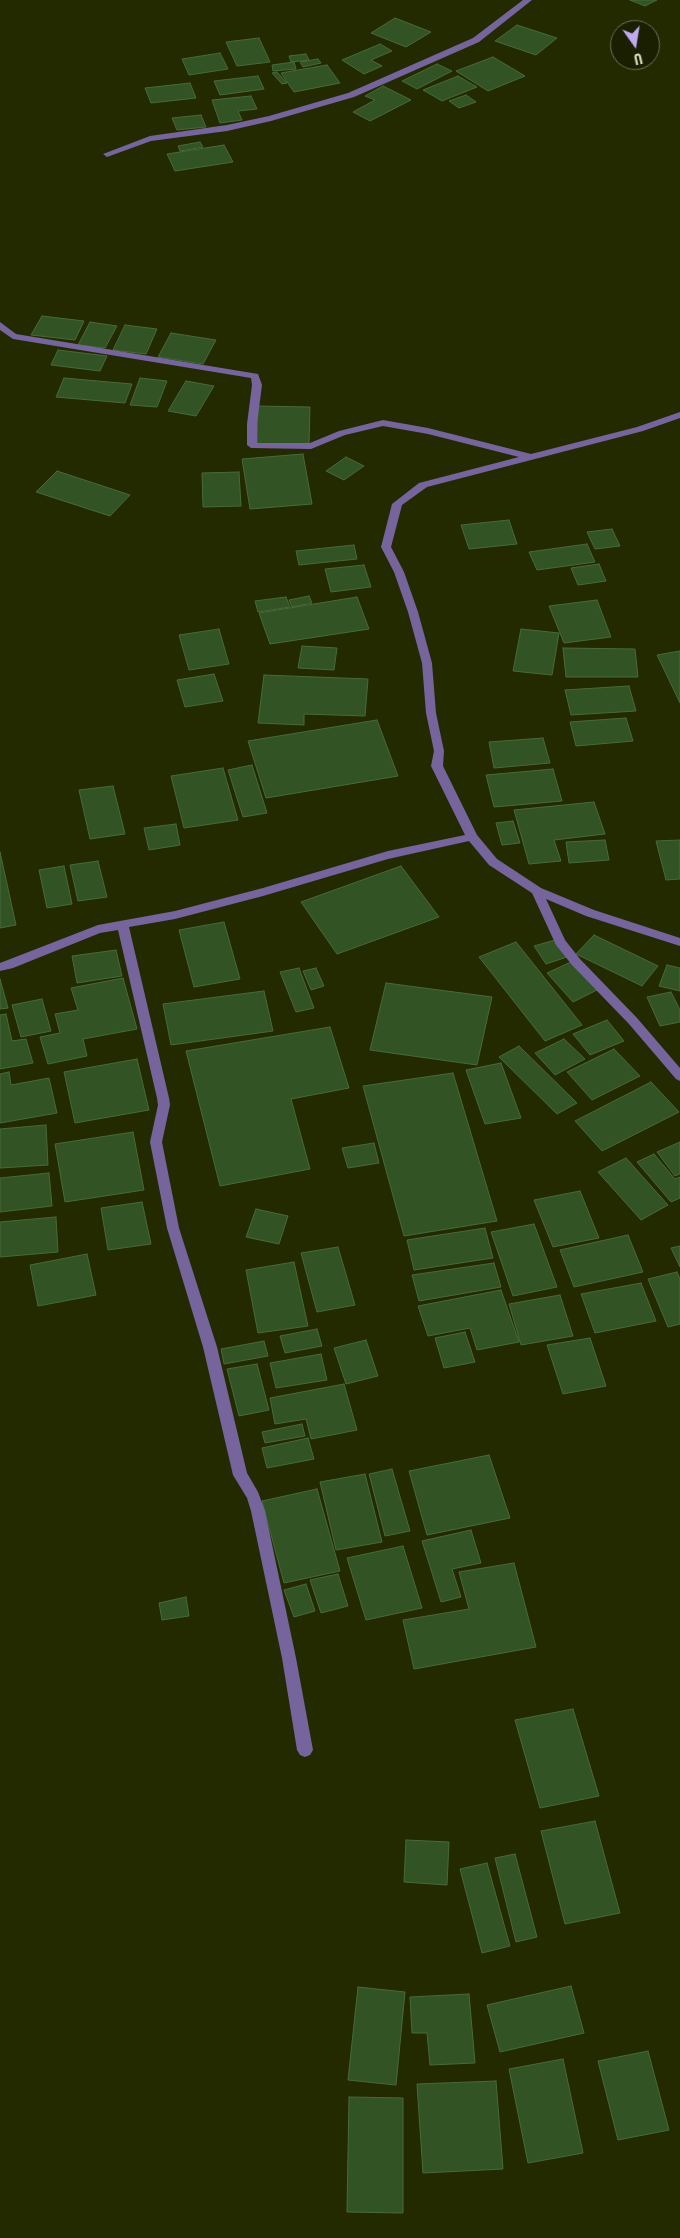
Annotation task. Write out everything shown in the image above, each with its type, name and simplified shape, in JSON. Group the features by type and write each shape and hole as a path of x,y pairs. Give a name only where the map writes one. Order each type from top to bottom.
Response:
{"street":[{"path":"107,154 150,139 227,128 271,118 351,95 476,40 528,0"},
{"path":"0,325 13,336 254,376 257,385 252,424 252,445 254,446 311,446 342,433 383,423 428,431 533,458"},
{"path":"680,415 640,429 423,485 397,504 386,547 399,572 428,663 431,713 439,751 437,766 472,836 492,862 537,891 590,913 680,942"},
{"path":"0,967 13,964 98,930 175,915 263,892 388,855 472,836"},
{"path":"537,891 560,942 680,1076"},
{"path":"123,925 163,1098 164,1105 156,1150 173,1228 210,1347 240,1474 253,1496 258,1511 289,1658 305,1750"}],"building":[{"path":"630,0 657,0 645,6"},
{"path":"395,18 431,32 406,47 371,33"},
{"path":"517,25 557,38 536,55 495,41"},
{"path":"259,38 270,62 237,66 226,42"},
{"path":"380,44 392,51 371,60 382,66 364,74 342,60"},
{"path":"220,53 228,69 189,75 182,59"},
{"path":"306,54 309,60 291,62 289,56"},
{"path":"493,57 525,76 488,91 456,71"},
{"path":"318,59 321,63 303,67 300,62"},
{"path":"294,62 296,69 273,71 272,65"},
{"path":"437,64 452,71 417,89 402,81"},
{"path":"327,65 340,83 294,92 281,73"},
{"path":"277,72 287,83 282,84 272,73"},
{"path":"258,76 264,89 220,95 214,81"},
{"path":"458,76 477,87 442,101 423,90"},
{"path":"190,83 196,98 151,103 145,88"},
{"path":"383,86 411,100 370,121 353,112 375,100 365,96"},
{"path":"466,95 476,102 459,108 449,101"},
{"path":"251,96 257,109 238,111 242,120 220,123 212,100"},
{"path":"201,115 206,127 177,130 172,118"},
{"path":"200,142 203,147 180,151 178,146"},
{"path":"224,145 233,162 175,171 167,154"},
{"path":"42,316 84,321 75,340 31,335"},
{"path":"90,322 117,326 105,348 78,345"},
{"path":"125,325 157,329 146,354 113,350"},
{"path":"171,333 216,340 203,364 158,357"},
{"path":"58,350 107,356 100,371 51,365"},
{"path":"64,378 132,384 125,403 56,397"},
{"path":"140,378 167,381 157,407 130,405"},
{"path":"186,381 214,386 196,416 168,411"},
{"path":"258,406 310,407 309,444 257,444"},
{"path":"303,454 312,504 250,509 242,459"},
{"path":"346,457 364,466 344,480 326,471"},
{"path":"57,471 130,495 110,516 36,492"},
{"path":"239,472 241,506 203,507 202,473"},
{"path":"509,520 517,544 469,549 461,525"},
{"path":"612,529 620,546 595,549 587,532"},
{"path":"587,544 595,562 537,570 529,552"},
{"path":"354,545 357,559 299,565 296,551"},
{"path":"599,564 606,581 578,585 571,568"},
{"path":"364,565 371,587 331,592 325,569"},
{"path":"309,596 312,603 292,607 289,600"},
{"path":"286,597 290,607 258,612 255,601"},
{"path":"357,597 369,629 270,644 259,613"},
{"path":"597,600 611,637 564,643 549,606"},
{"path":"219,629 229,664 189,670 179,635"},
{"path":"521,629 559,633 552,675 513,671"},
{"path":"302,646 337,648 334,670 298,668"},
{"path":"563,648 635,649 638,677 566,677"},
{"path":"680,651 680,703 657,655"},
{"path":"214,674 223,701 185,707 177,680"},
{"path":"264,675 368,679 365,716 304,714 304,725 258,723"},
{"path":"629,686 636,711 571,715 565,690"},
{"path":"626,718 633,741 576,746 570,722"},
{"path":"377,720 398,776 266,798 248,741"},
{"path":"543,738 550,763 494,768 489,742"},
{"path":"252,765 267,813 243,817 228,770"},
{"path":"223,768 238,820 184,828 171,776"},
{"path":"553,769 562,801 494,807 486,775"},
{"path":"113,786 125,834 90,839 79,790"},
{"path":"594,802 605,834 554,840 561,861 529,864 514,810"},
{"path":"513,821 520,843 502,845 496,823"},
{"path":"176,824 180,845 149,850 144,828"},
{"path":"605,840 609,860 569,863 566,842"},
{"path":"680,840 680,879 666,880 656,841"},
{"path":"0,852 16,925 0,928"},
{"path":"98,861 107,897 78,901 70,865"},
{"path":"64,866 72,904 47,908 39,870"},
{"path":"401,866 439,917 337,954 301,902"},
{"path":"224,922 240,979 194,987 179,930"},
{"path":"594,935 658,966 642,986 576,954"},
{"path":"555,940 567,957 546,964 534,946"},
{"path":"516,942 582,1025 545,1041 479,957"},
{"path":"116,950 122,976 77,983 72,956"},
{"path":"571,962 597,990 573,1002 547,973"},
{"path":"667,965 680,968 680,991 659,986"},
{"path":"299,968 314,1008 296,1012 280,972"},
{"path":"316,968 324,986 311,990 303,971"},
{"path":"123,978 137,1029 83,1039 87,1056 48,1064 40,1037 60,1033 55,1014 78,1010 71,988"},
{"path":"0,979 8,1008 0,1009"},
{"path":"386,983 492,997 477,1065 370,1050"},
{"path":"264,991 273,1031 171,1045 163,1004"},
{"path":"671,992 680,1010 680,1022 660,1026 647,997"},
{"path":"42,999 51,1031 21,1037 12,1005"},
{"path":"6,1014 12,1041 26,1039 33,1063 0,1069 0,1015"},
{"path":"607,1020 624,1041 590,1055 573,1034"},
{"path":"330,1027 349,1088 291,1099 310,1169 220,1186 186,1051"},
{"path":"564,1039 585,1059 555,1075 535,1053"},
{"path":"519,1046 577,1103 557,1114 499,1057"},
{"path":"614,1049 640,1076 592,1100 567,1072"},
{"path":"137,1059 149,1110 75,1123 64,1072"},
{"path":"501,1063 521,1118 485,1124 466,1070"},
{"path":"9,1072 11,1085 49,1078 57,1113 0,1123 0,1074"},
{"path":"453,1073 497,1221 404,1236 363,1086"},
{"path":"651,1082 679,1112 602,1151 575,1121"},
{"path":"46,1125 48,1165 0,1168 0,1129"},
{"path":"133,1132 144,1190 65,1202 55,1144"},
{"path":"680,1142 680,1174 675,1176 657,1152"},
{"path":"374,1143 379,1163 348,1168 342,1148"},
{"path":"654,1154 675,1179 680,1177 680,1198 671,1202 637,1162"},
{"path":"626,1158 668,1205 641,1220 598,1172"},
{"path":"49,1173 52,1206 0,1212 0,1178"},
{"path":"580,1191 599,1238 553,1247 534,1200"},
{"path":"142,1202 151,1244 108,1250 101,1208"},
{"path":"256,1209 288,1216 279,1244 246,1237"},
{"path":"56,1217 58,1252 0,1257 0,1222"},
{"path":"534,1224 557,1287 513,1296 491,1232"},
{"path":"485,1228 493,1258 414,1270 407,1240"},
{"path":"628,1235 643,1272 574,1287 560,1250"},
{"path":"680,1246 680,1267 671,1248"},
{"path":"338,1247 355,1305 317,1312 301,1253"},
{"path":"87,1254 96,1295 38,1306 30,1265"},
{"path":"294,1262 308,1326 258,1333 246,1270"},
{"path":"494,1263 501,1287 419,1301 412,1275"},
{"path":"677,1272 680,1279 680,1324 668,1327 648,1279"},
{"path":"641,1283 656,1321 595,1333 581,1294"},
{"path":"501,1290 519,1342 477,1350 470,1328 428,1336 418,1306"},
{"path":"560,1295 573,1336 521,1345 509,1304"},
{"path":"317,1329 322,1346 285,1353 280,1336"},
{"path":"465,1332 475,1362 444,1368 435,1338"},
{"path":"590,1338 606,1386 563,1394 547,1345"},
{"path":"366,1340 378,1376 346,1384 334,1348"},
{"path":"264,1341 268,1356 224,1364 221,1349"},
{"path":"321,1354 327,1380 276,1388 270,1363"},
{"path":"257,1364 269,1410 239,1416 227,1369"},
{"path":"344,1384 357,1430 311,1439 306,1419 275,1424 270,1398"},
{"path":"302,1424 305,1436 265,1443 262,1432"},
{"path":"308,1438 314,1459 267,1468 262,1448"},
{"path":"489,1455 510,1518 427,1535 409,1471"},
{"path":"392,1469 410,1531 385,1536 369,1474"},
{"path":"365,1474 382,1542 336,1550 320,1482"},
{"path":"317,1489 340,1571 284,1583 262,1501"},
{"path":"471,1530 481,1563 452,1569 461,1597 441,1602 422,1541"},
{"path":"403,1546 422,1608 366,1620 347,1558"},
{"path":"514,1563 536,1647 414,1669 403,1620 469,1609 459,1572"},
{"path":"338,1574 348,1606 321,1613 310,1580"},
{"path":"306,1584 315,1611 294,1617 284,1590"},
{"path":"186,1597 189,1616 162,1620 159,1603"},
{"path":"573,1709 599,1796 540,1808 515,1720"},
{"path":"595,1821 620,1913 565,1924 541,1831"},
{"path":"406,1840 449,1842 447,1885 404,1882"},
{"path":"515,1854 537,1937 516,1942 495,1858"},
{"path":"487,1863 510,1946 482,1953 460,1869"},
{"path":"571,1986 584,2033 500,2052 487,2005"},
{"path":"358,1987 405,1992 396,2085 348,2080"},
{"path":"469,1994 475,2063 430,2065 427,2033 412,2033 410,1997"},
{"path":"648,2051 669,2130 618,2140 598,2061"},
{"path":"563,2059 583,2153 528,2163 509,2069"},
{"path":"496,2081 503,2169 423,2173 417,2084"},
{"path":"349,2097 403,2098 403,2213 347,2212"}]}
